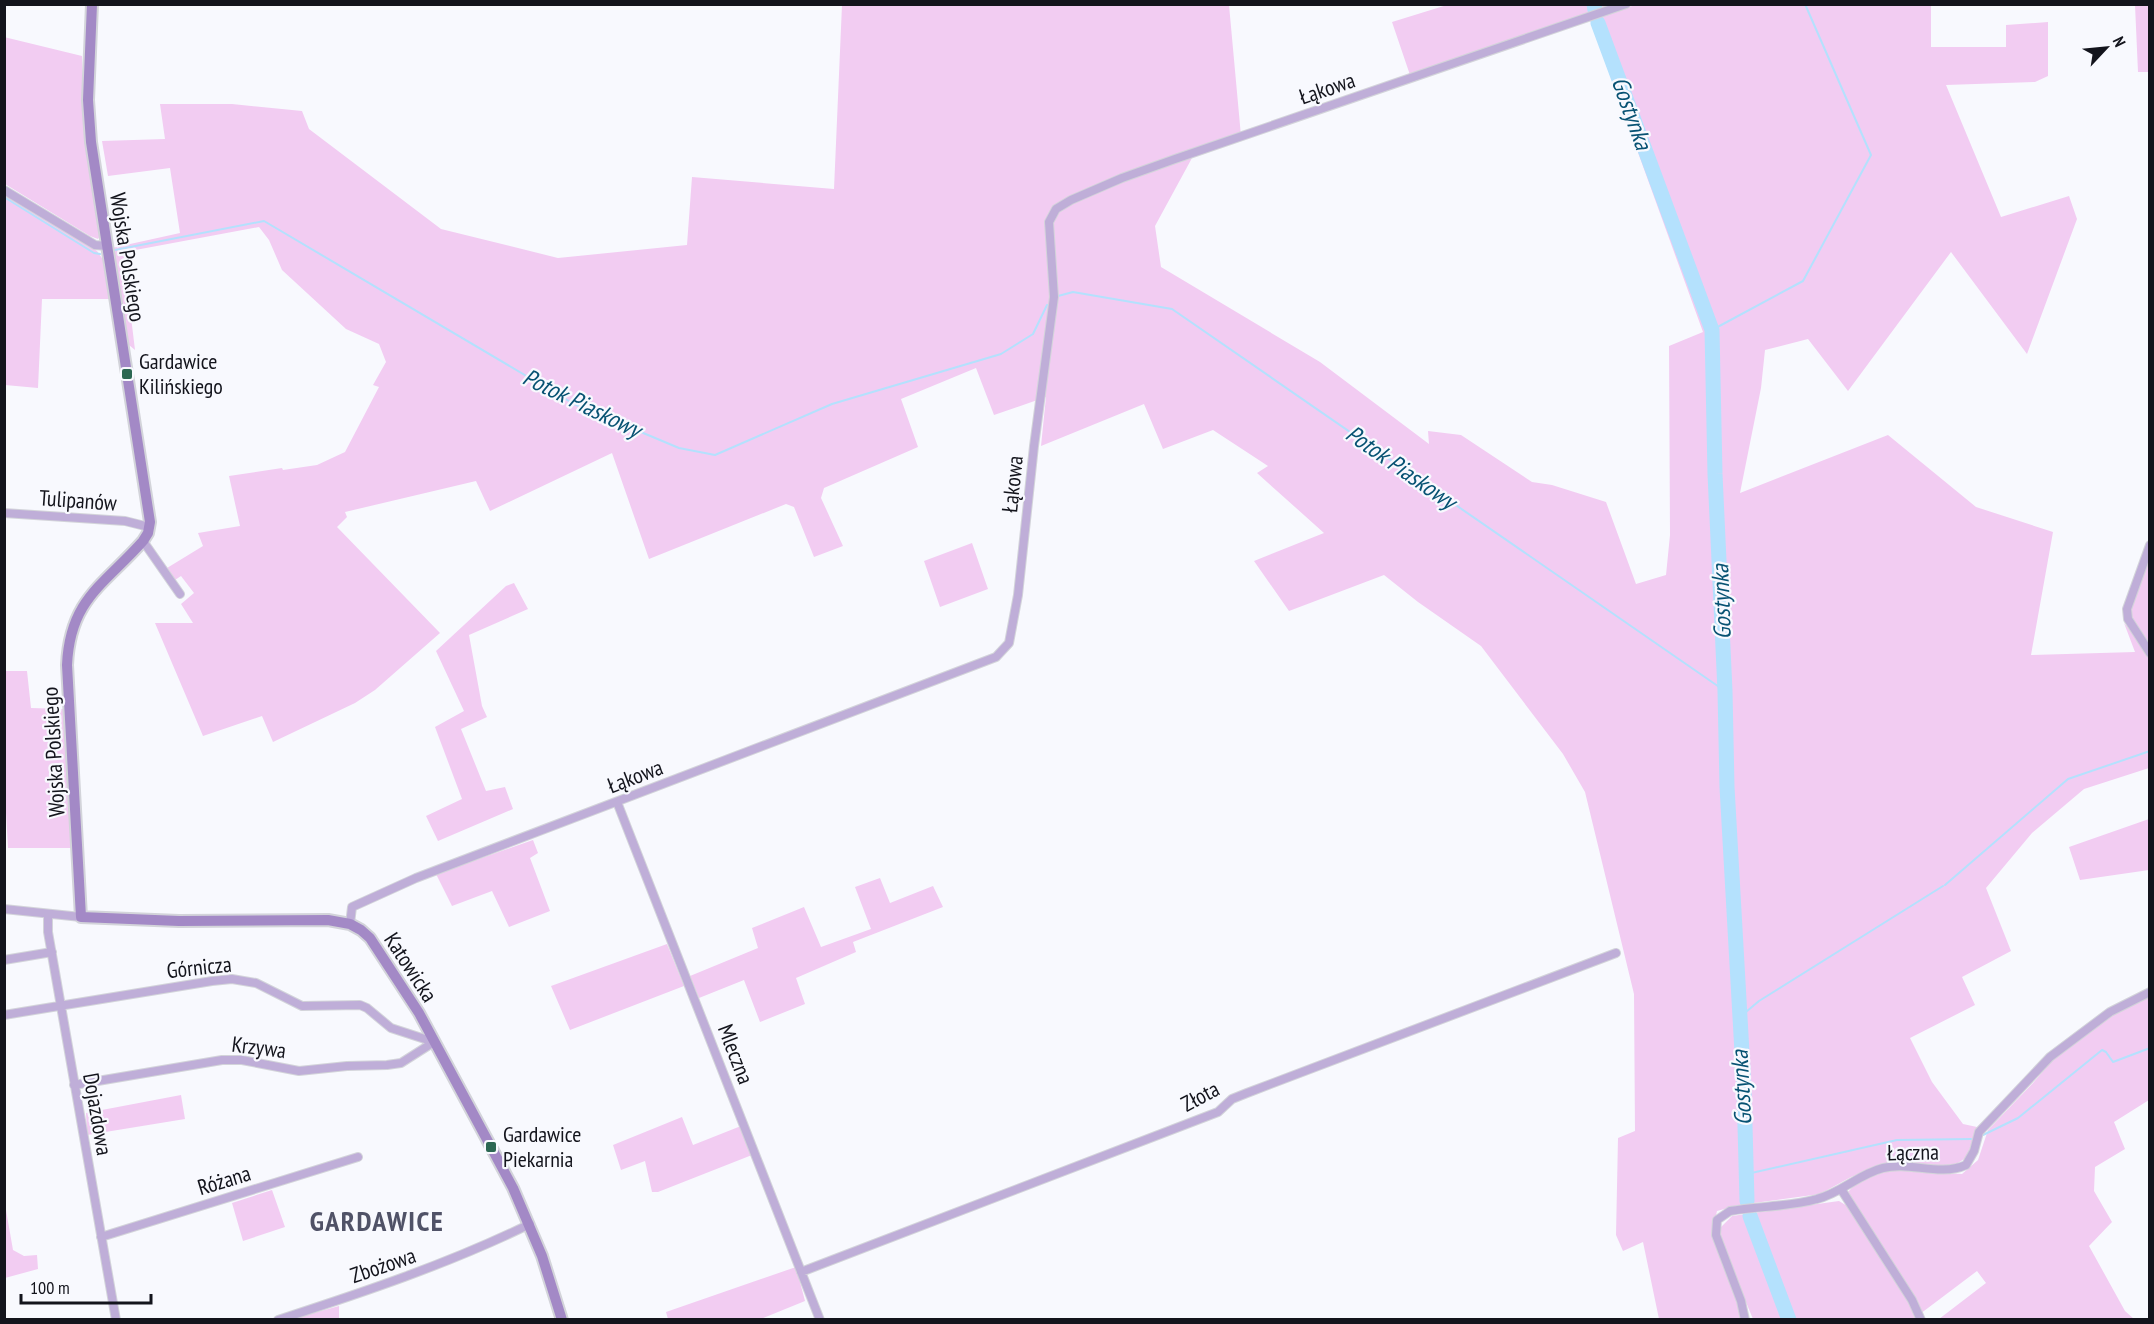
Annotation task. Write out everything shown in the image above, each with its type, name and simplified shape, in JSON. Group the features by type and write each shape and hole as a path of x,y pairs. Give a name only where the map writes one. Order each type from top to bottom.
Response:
{"street":[{"name":"Wojska Polskiego","path":"81,917 67,665 69,641 76,619 92,592 143,541 149,527 147,499 91,142 88,100 92,4"},
{"name":"Łąkowa","path":"350,924 352,907 378,895 996,657 1009,643 1018,595 1034,446 1054,297 1049,222 1056,209 1071,200 1154,166 1626,4"},
{"path":"4,190 95,245 107,246"},
{"name":"Tulipanów","path":"4,513 125,521 149,527"},
{"path":"143,541 180,594"},
{"path":"2150,545 2127,609 2128,619 2150,653"},
{"name":"Mleczna","path":"617,802 820,1320"},
{"name":"Katowicka","path":"4,909 81,917 160,921 328,920 350,924 361,930 378,949 404,987 513,1188 530,1224 546,1267 562,1320"},
{"name":"Dojazdowa","path":"48,914 47,923 74,1085 116,1320"},
{"path":"4,960 52,952"},
{"name":"Złota","path":"801,1272 1218,1112 1232,1099 1247,1093 1616,952"},
{"name":"Górnicza","path":"4,1015 212,981 245,981 265,987 302,1006 360,1005 391,1028 434,1042"},
{"name":"Łączna","path":"1745,1320 1741,1301 1716,1235 1717,1220 1730,1211 1809,1201 1841,1189 1858,1177 1885,1168 1953,1170 1966,1166 1974,1151 1979,1132 2050,1057 2110,1012 2150,992"},
{"name":"Krzywa","path":"74,1085 231,1059 299,1071 387,1065 401,1063 434,1042"},
{"name":"Różana","path":"101,1237 358,1157"},
{"path":"1841,1189 1912,1300 1921,1320"},
{"name":"Zbożowa","path":"278,1320 434,1267 530,1224"}],"shaded area":[{"path":"1638,4 1995,5 1931,5 1931,47 2006,47 2006,25 2048,22 2048,76 2035,82 1946,85 2001,217 2069,196 2077,219 2027,354 1951,252 1848,391 1808,339 1765,350 1761,388 1740,493 1888,435 1976,507 2053,532 2031,655 2135,652 2124,623 2149,654 2149,768 2084,789 2032,833 1986,888 2011,951 1962,977 1975,1005 1910,1038 1932,1082 1963,1124 1977,1127 1967,1157 1955,1165 1888,1163 1851,1177 1820,1194 1739,1205 1717,1211 1713,1228 1715,1244 1741,1312 1740,1319 1659,1319 1643,1242 1623,1251 1616,1235 1618,1138 1635,1131 1634,994 1585,792 1563,754 1481,646 1384,575 1289,611 1254,561 1324,533 1257,473 1268,466 1213,430 1163,449 1144,404 1041,446 1046,397 994,415 976,368 901,399 918,447 824,488 821,498 843,546 814,557 794,507 786,504 649,559 612,453 490,511 476,481 345,512 347,517 337,527 440,633 375,690 355,703 273,742 262,716 203,736 155,623 193,623 181,604 194,593 181,576 175,580 167,568 203,546 198,533 240,526 229,476 317,465 345,452 379,387 373,385 386,362 379,344 346,329 282,270 269,240 259,227 130,251 124,259 135,350 129,345 112,248 180,233 170,168 108,176 102,141 165,139 160,104 232,104 302,111 309,129 441,229 558,258 687,245 692,177 834,189 842,5 1229,5 1241,136 1089,190 1192,158 1155,226 1161,267 1320,362 1429,444 1428,431 1461,435 1532,482 1552,485 1606,502 1636,584 1666,575 1670,535 1669,346 1703,332 1590,20"},
{"path":"1447,5 1614,5 1410,75 1392,22"},
{"path":"2135,5 2149,5 2149,72 2138,72"},
{"path":"4,37 82,56 84,129 100,236 98,239 5,184"},
{"path":"4,194 97,251 104,261 111,299 42,299 38,388 5,385"},
{"path":"972,543 988,589 940,607 924,561"},
{"path":"2147,561 2150,565 2149,646 2131,618 2131,607"},
{"path":"514,583 528,609 469,635 482,706 487,717 461,729 486,791 505,787 513,809 438,841 426,816 462,799 435,727 464,711 436,651 506,586"},
{"path":"4,671 27,671 31,708 64,709 73,848 8,848 4,777"},
{"path":"2149,819 2149,870 2080,880 2069,847"},
{"path":"533,840 538,853 530,858 550,911 509,927 492,891 452,906 436,874"},
{"path":"880,878 890,903 933,886 943,907 853,942 856,952 796,978 805,1004 760,1022 744,980 699,998 690,976 758,948 752,928 804,907 821,947 871,929 855,887"},
{"path":"667,944 684,986 570,1030 551,986"},
{"path":"2149,995 2149,1100 2114,1122 2125,1149 2095,1167 2094,1191 2112,1222 2089,1246 2125,1311 2134,1319 1939,1319 1986,1283 1977,1271 1920,1314 1923,1319 1753,1319 1721,1242 1721,1227 1732,1216 1839,1201 1859,1213 1848,1192 1857,1182 1889,1170 1962,1174 1978,1160 1988,1130 2055,1057 2121,1008"},
{"path":"181,1095 185,1119 87,1135 86,1113"},
{"path":"682,1117 693,1145 741,1126 752,1155 658,1192 652,1192 645,1161 621,1170 613,1145"},
{"path":"272,1190 285,1227 243,1241 232,1203"},
{"path":"6,1210 13,1250 24,1256 37,1255 38,1269 5,1278"},
{"path":"796,1267 805,1301 761,1319 668,1319 666,1312"},
{"path":"339,1306 339,1319 292,1319"}],"waterway":[{"name":"Gostynka","path":"1594,4 1595,10"},
{"path":"1712,330 1803,281 1871,155 1805,4"},
{"name":"Gostynka","path":"1598,23 1712,330 1727,787 1744,1088 1747,1201"},
{"name":"Potok Piaskowy","path":"4,197 94,253 100,254"},
{"name":"Potok Piaskowy","path":"115,250 264,221 574,404 679,448 715,455 832,404 1001,354 1033,334 1047,305"},
{"name":"Potok Piaskowy","path":"1058,296 1073,292 1172,309 1725,691"},
{"path":"1945,885 2068,779 2150,751"},
{"path":"1740,1017 1759,1001 1943,886"},
{"path":"1983,1135 2018,1118 2102,1050 2113,1062 2150,1048"},
{"path":"1747,1174 1897,1140 1971,1139"},
{"name":"Gostynka","path":"1750,1216 1789,1320"}],"place":[{"name":"Gardawice Kilińskiego","path":"127,374"},
{"name":"Gardawice Piekarnia","path":"491,1147"}],"district":[{"name":"GARDAWICE","path":"377,1220"}]}
